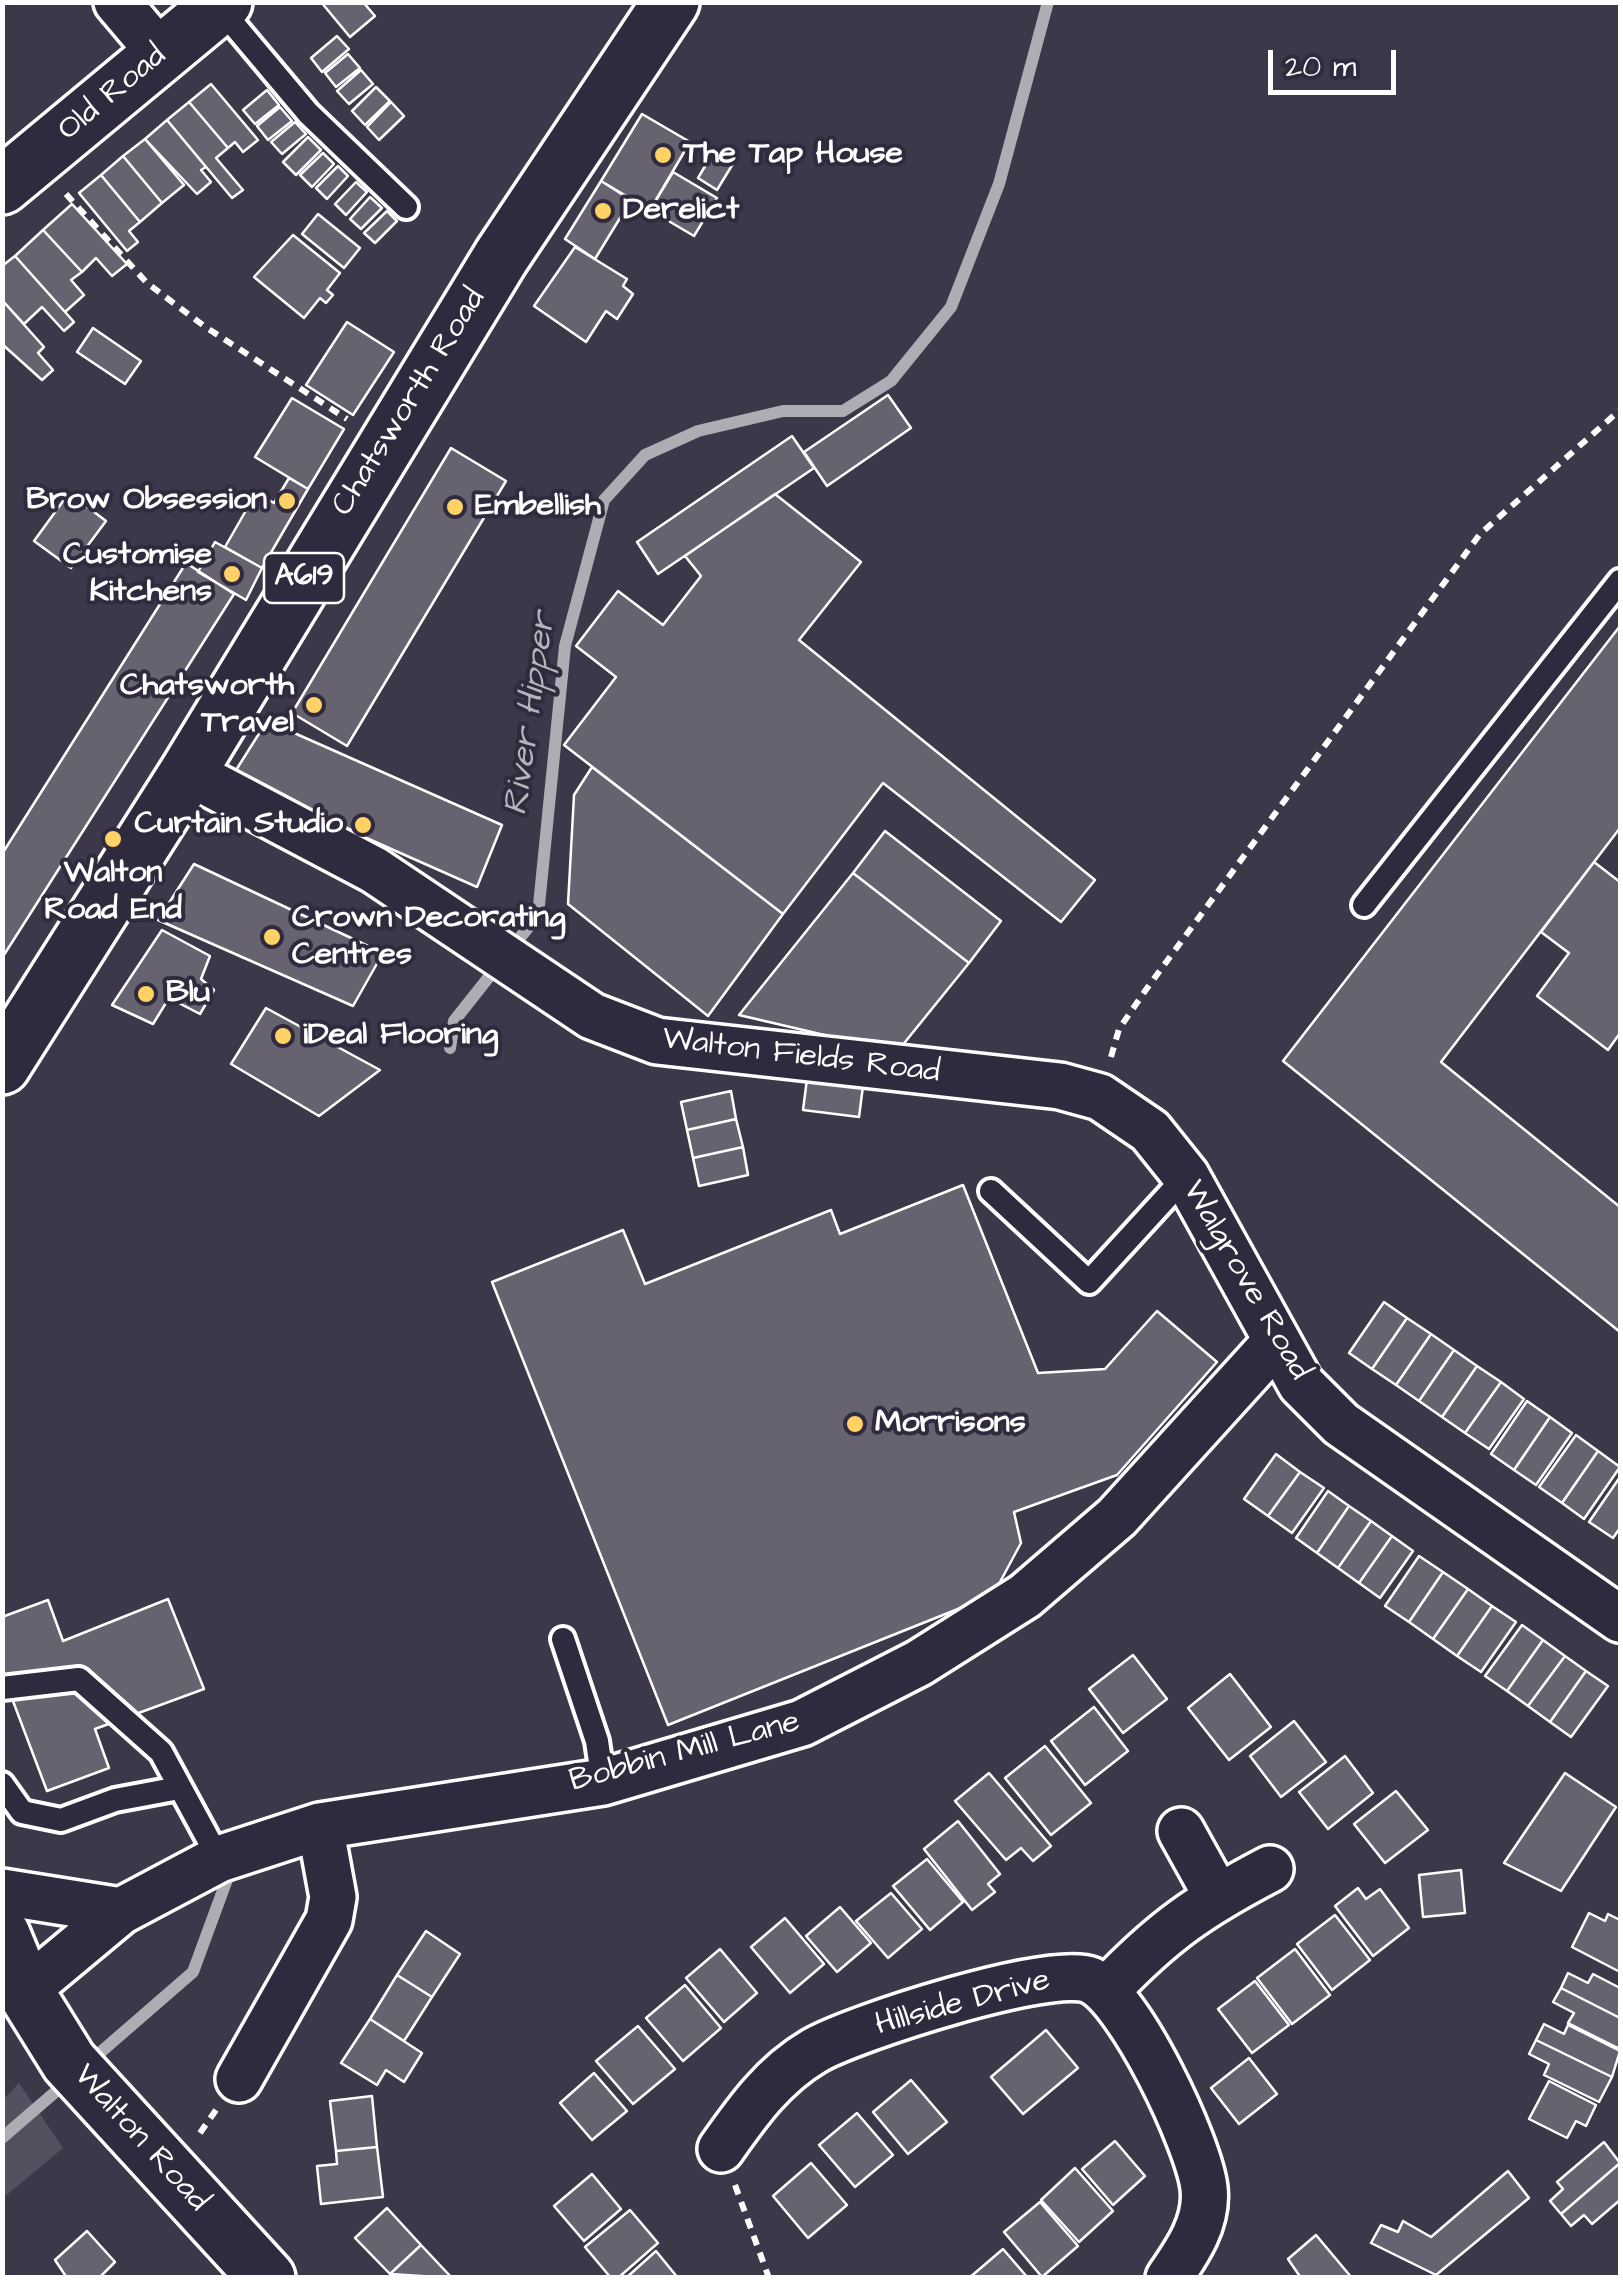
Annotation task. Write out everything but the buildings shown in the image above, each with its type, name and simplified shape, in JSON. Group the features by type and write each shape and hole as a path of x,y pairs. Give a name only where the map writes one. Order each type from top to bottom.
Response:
{"main road":[{"name":"A619","path":"610,94 628,2"},
{"name":"Chatsworth Road","path":"12,1036 188,772 384,442 671,2"},
{"name":"Old Road","path":"18,173 222,5"},
{"name":"Walton Road","path":"2,1935 14,1986 70,2062 267,2278"}],"street":[{"path":"117,2 161,54"},
{"name":"Walton Fields Road","path":"188,772 374,870 592,1016 658,1041 1007,1082"},
{"name":"Walgrove Road","path":"1007,1082 1060,1086 1100,1097 1150,1131 1186,1176 1301,1384 1341,1424 1620,1619"},
{"name":"Bobbin Mill Lane","path":"14,1986 120,1911 219,1859 320,1826 603,1782 802,1723 920,1663 1025,1596 1117,1517 1275,1343"},
{"path":"239,2079 329,1920 332,1897 320,1826"},
{"path":"1180,1832 1218,1896"},
{"path":"1169,2278 1196,2239 1205,2190 1191,2148 1139,2032 1107,1990 1157,1937 1218,1896 1270,1869"},
{"path":"2,1892 120,1911"},
{"name":"Hillside Drive","path":"721,2149 761,2092 814,2051 1001,1988 1062,1976 1086,1978 1107,1990"}],"lane":[{"path":"222,5 308,112 406,207"},
{"path":"1364,905 1620,581"},
{"path":"991,1191 1090,1282 1186,1176"},
{"path":"563,1639 598,1741 603,1782"},
{"path":"2,1688 79,1678 161,1752 219,1859"},
{"path":"2,1784 22,1812 61,1820 115,1800 179,1788"}],"path":[{"path":"18,173 147,283 283,380 384,442"},
{"path":"1100,1097 1119,1029 1480,534 1620,410"},
{"path":"157,2161 239,2079"},
{"path":"721,2149 770,2278"}],"shaded area":[{"path":"19,2083 63,2148 3,2198 3,2100"}],"waterway":[{"name":"River Hipper","path":"450,1048 454,1021 538,915 565,646 604,500 645,455 698,431 783,411 843,411 891,381 951,307 999,184 1048,2"},
{"name":"River Hipper","path":"87,2064 193,1972 229,1874"},
{"name":"River Hipper","path":"2,2138 68,2081"}],"place":[{"name":"The Tap House","path":"663,155"},
{"name":"Derelict","path":"603,211"},
{"name":"Brow Obsession","path":"287,501"},
{"name":"Embellish","path":"455,507"},
{"name":"Customise Kitchens","path":"232,574"},
{"name":"Chatsworth Travel","path":"314,705"},
{"name":"Curtain Studio","path":"363,825"},
{"name":"Walton Road End","path":"113,839"},
{"name":"Crown Decorating Centres","path":"272,937"},
{"name":"Blu","path":"146,994"},
{"name":"iDeal Flooring","path":"283,1036"},
{"name":"Morrisons","path":"855,1424"}]}
